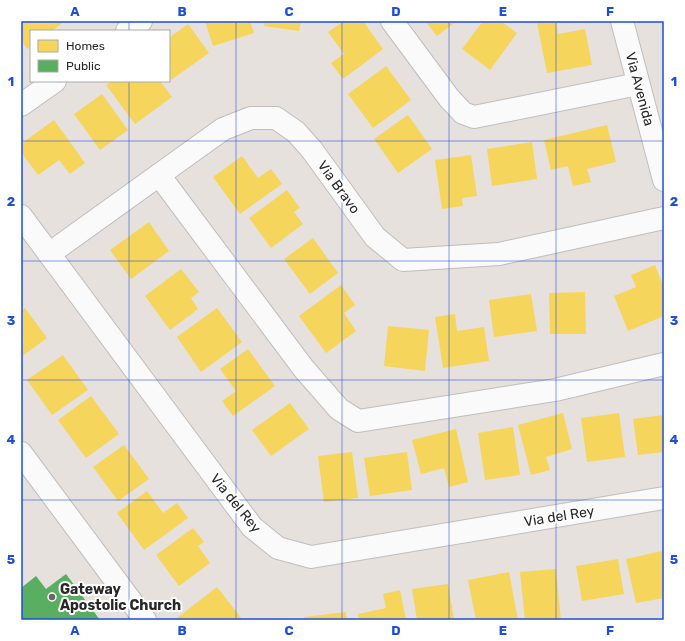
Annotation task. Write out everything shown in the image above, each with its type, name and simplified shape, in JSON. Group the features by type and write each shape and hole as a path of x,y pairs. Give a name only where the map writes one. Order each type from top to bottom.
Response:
{"street":[{"path":"128,30 141,21"},
{"path":"392,21 449,98 463,113 474,117 638,84"},
{"name":"Via Avenida","path":"622,21 664,180"},
{"path":"21,105 54,82"},
{"name":"Via Bravo","path":"49,254 223,129 251,118 276,118 296,132 312,150 375,237 403,260 499,254 664,218"},
{"path":"159,175 304,369 339,410 358,421 555,390 664,364"},
{"name":"Via del Rey","path":"21,216 252,527 278,548 311,557 664,498"},
{"path":"21,453 144,620"}],"building: Homes":[{"path":"21,21 65,21 53,30 30,30 30,47 27,49 21,40"},
{"path":"205,21 250,21 254,33 213,46"},
{"path":"265,21 301,21 299,31 264,26"},
{"path":"344,21 363,21 383,49 343,79 331,63 344,54 328,32"},
{"path":"425,21 457,21 437,36"},
{"path":"483,21 501,21 517,33 490,70 462,49"},
{"path":"556,21 558,34 585,29 592,65 547,73 537,23"},
{"path":"188,24 209,53 171,80 170,79 170,37"},
{"path":"386,66 411,100 373,128 348,94"},
{"path":"110,82 161,82 172,97 135,124 106,85"},
{"path":"102,94 128,130 100,150 74,114"},
{"path":"408,115 432,149 398,173 374,139"},
{"path":"54,120 85,163 70,174 59,160 38,175 21,152 21,144"},
{"path":"607,125 616,162 587,169 591,182 573,186 568,166 551,170 544,140"},
{"path":"532,142 537,179 492,186 487,149"},
{"path":"471,155 477,196 462,198 463,206 442,209 435,160"},
{"path":"242,156 258,178 271,169 282,184 240,214 213,177"},
{"path":"287,190 300,208 294,212 303,224 271,248 249,218"},
{"path":"149,222 169,251 131,279 110,250"},
{"path":"313,238 338,273 310,294 284,259"},
{"path":"655,265 664,288 664,316 628,331 614,296 636,287 631,275"},
{"path":"181,269 199,292 191,298 198,309 170,330 145,296"},
{"path":"341,285 355,305 344,313 356,331 326,353 299,316"},
{"path":"585,292 586,334 550,334 549,293"},
{"path":"531,294 537,331 494,337 489,300"},
{"path":"25,308 47,338 21,357 21,311"},
{"path":"217,308 242,342 201,372 177,337"},
{"path":"455,314 457,331 484,327 489,361 443,368 435,317"},
{"path":"388,326 429,330 425,371 384,366"},
{"path":"248,349 275,386 233,416 222,401 236,391 220,369"},
{"path":"63,355 88,390 52,415 27,380"},
{"path":"91,396 119,434 86,458 58,420"},
{"path":"290,403 309,429 271,456 252,430"},
{"path":"563,413 572,449 546,457 550,470 531,475 518,425"},
{"path":"619,413 625,457 587,462 581,418"},
{"path":"664,415 664,452 638,455 633,419"},
{"path":"513,427 520,475 485,480 478,433"},
{"path":"456,429 468,482 449,487 444,468 421,474 412,440"},
{"path":"124,445 149,479 118,501 93,467"},
{"path":"352,452 358,498 324,502 318,456"},
{"path":"407,452 412,490 370,496 364,458"},
{"path":"147,491 163,513 177,503 188,518 144,550 117,513"},
{"path":"193,528 204,542 198,546 210,563 179,586 156,555"},
{"path":"662,551 664,562 664,598 636,603 626,559"},
{"path":"618,559 624,594 582,601 576,566"},
{"path":"556,569 561,620 525,620 520,572"},
{"path":"509,572 518,620 476,620 468,580"},
{"path":"448,584 454,620 417,620 412,589"},
{"path":"217,587 242,619 241,620 179,620 177,618"},
{"path":"400,590 406,620 359,620 358,614 386,608 383,594"},
{"path":"346,612 347,620 305,620 304,617"}],"building: Public":[{"name":"Gateway Apostolic Church","path":"66,574 100,620 21,620 21,588 36,576 46,589"}],"place":[{"name":"Gateway Apostolic Church","path":"52,597"}]}
